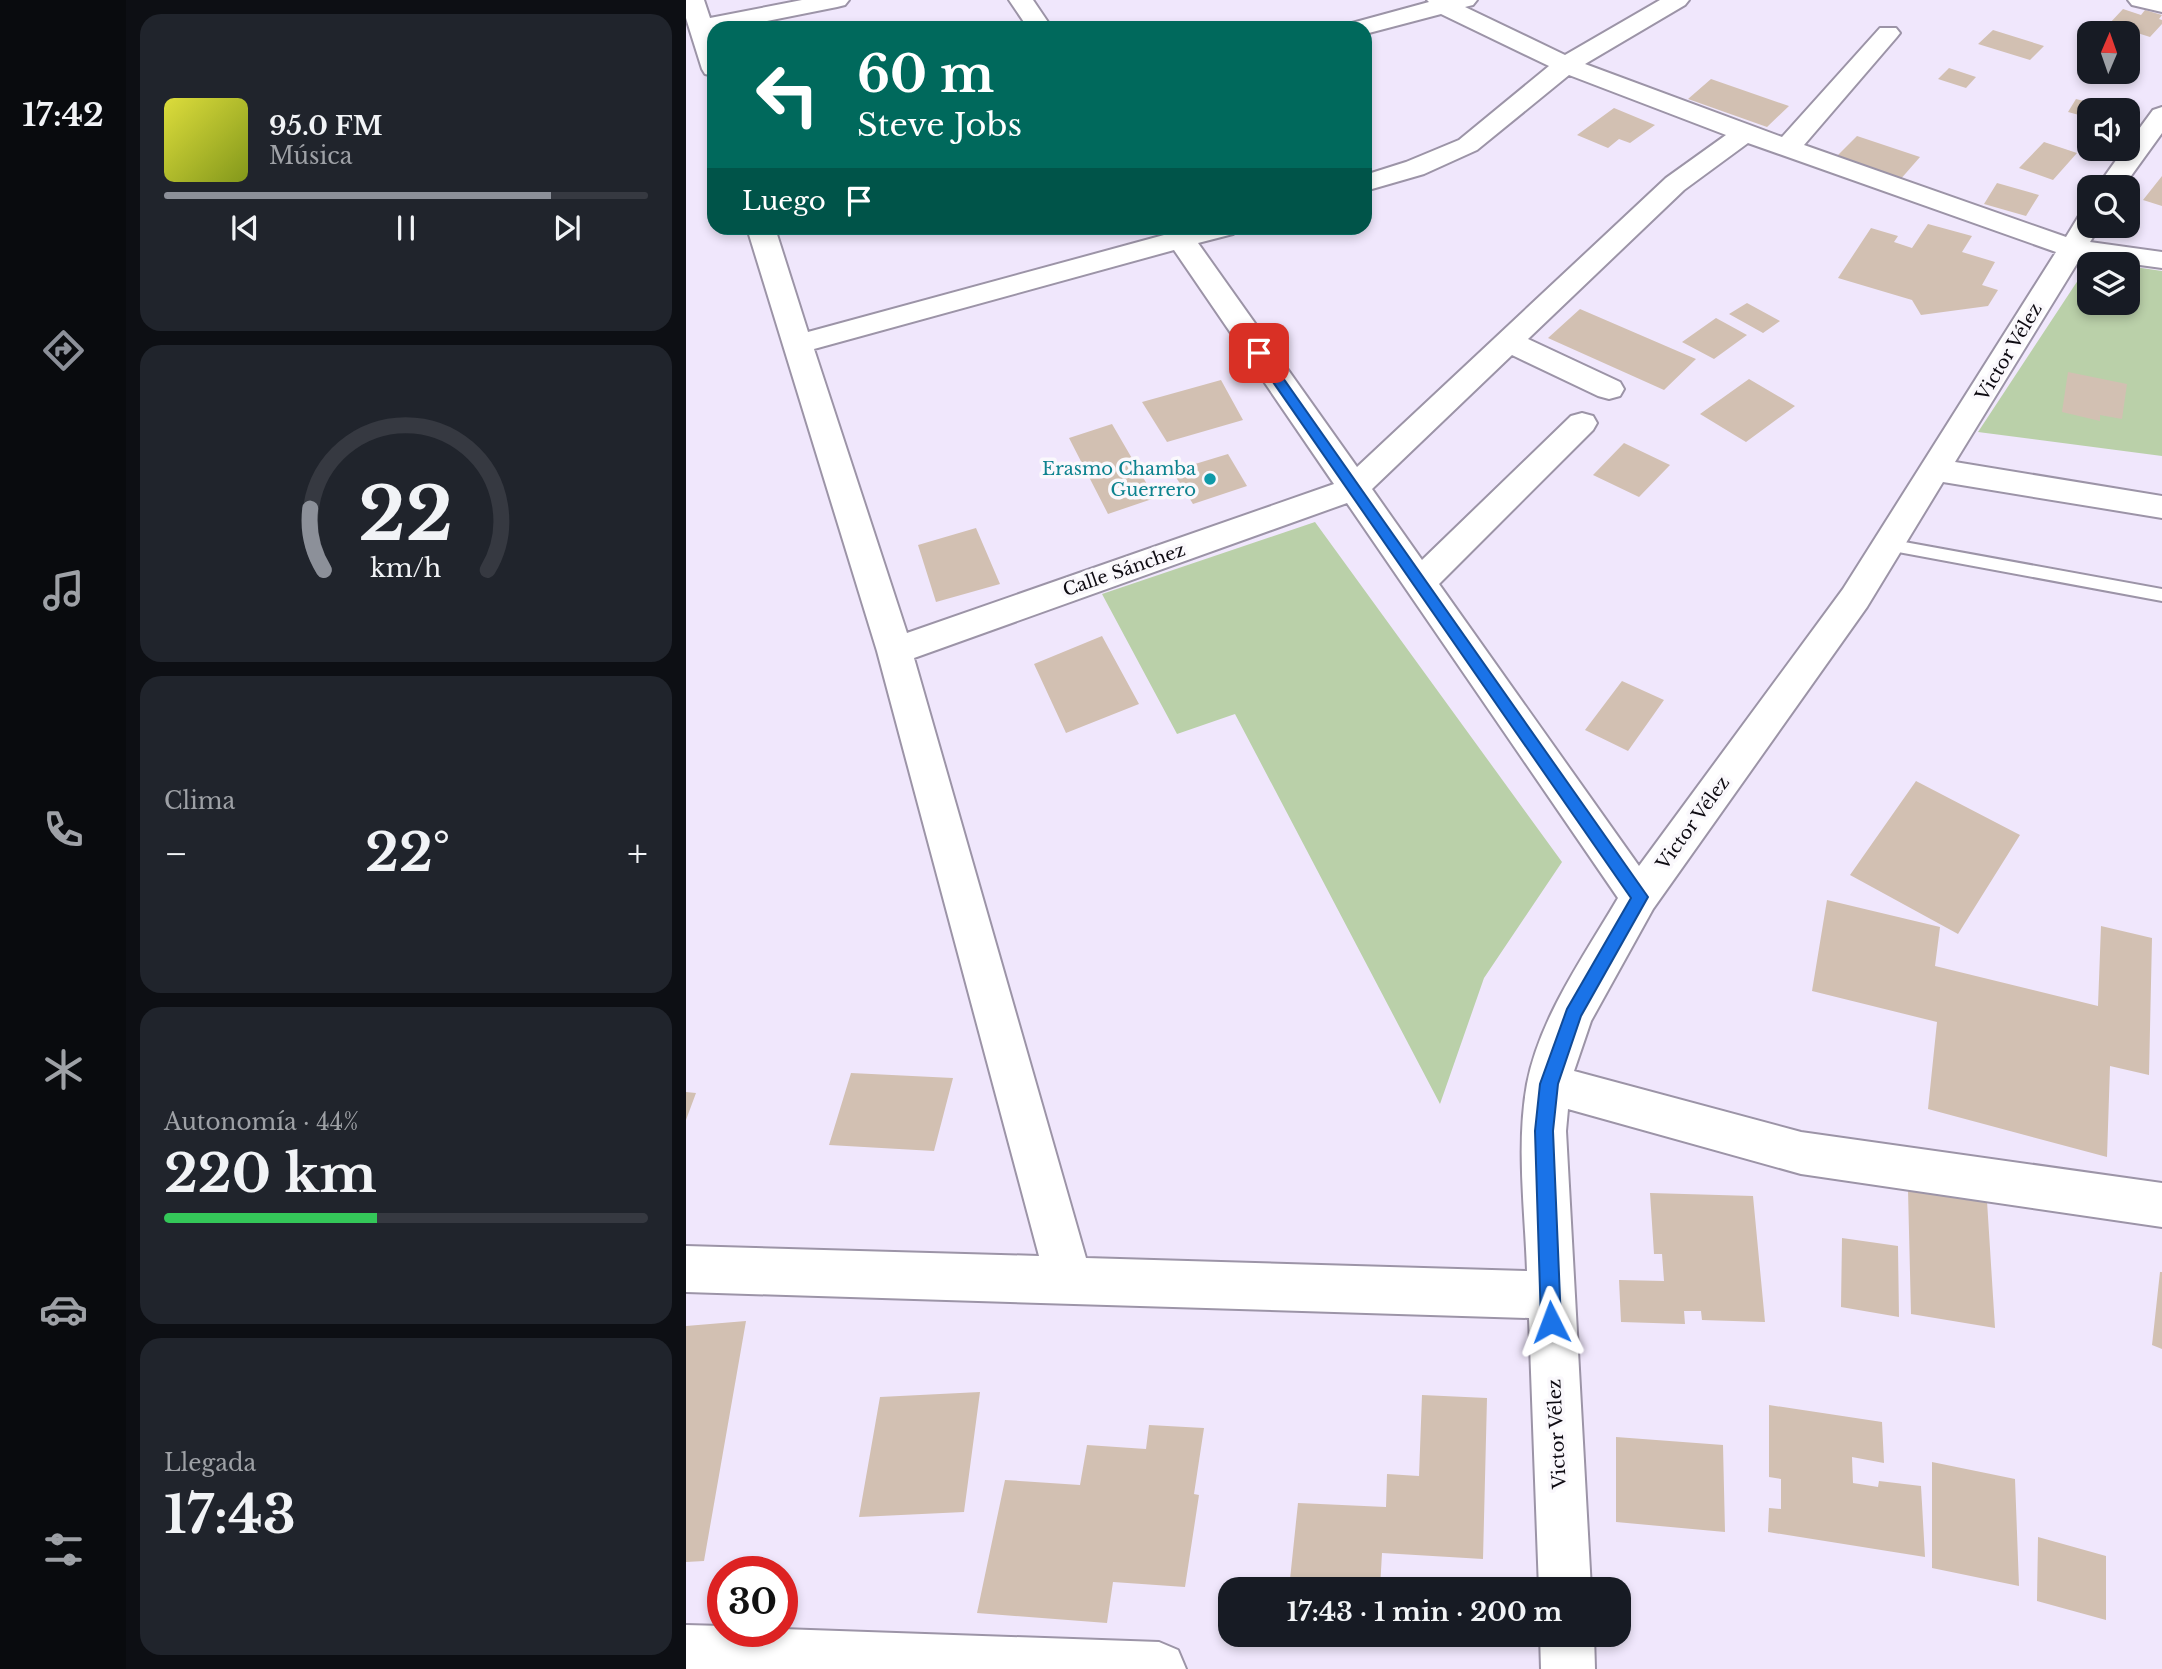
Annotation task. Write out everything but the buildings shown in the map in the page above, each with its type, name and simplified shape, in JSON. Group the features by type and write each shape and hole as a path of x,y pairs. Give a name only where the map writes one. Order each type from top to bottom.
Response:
{"street":[{"path":"692,0 707,44"},
{"path":"732,21 837,0"},
{"path":"1021,0 1035,21"},
{"path":"1372,181 1415,168 1468,145 1566,65 1677,0"},
{"path":"2140,0 2162,5"},
{"path":"1372,25 1450,2 1566,65 1745,133 1787,148 2077,233"},
{"path":"702,27 707,26"},
{"path":"1787,148 1888,33"},
{"path":"2119,175 2162,115"},
{"path":"1353,489 1675,184 1745,133"},
{"path":"763,235 895,651 1069,1280"},
{"path":"798,344 1174,235"},
{"path":"1178,235 1639,897"},
{"name":"Victor Vélez","path":"1563,1577 1544,1131 1549,1084 1573,1014 1639,897 1847,609 1937,470 2079,238"},
{"path":"2093,238 2162,260"},
{"path":"1508,341 1609,389"},
{"path":"1419,583 1582,423"},
{"path":"1937,470 2162,507"},
{"name":"Calle Sánchez","path":"895,651 1353,489"},
{"path":"1549,1084 1801,1153 2162,1205"},
{"path":"686,1269 1550,1295"},
{"path":"1568,1647 1569,1669"},
{"path":"686,1652 1159,1669"}],"lane":[{"path":"1888,545 2162,595"}],"green space":[{"path":"2140,268 2162,271 2162,456 1978,432 2077,282 2077,315 2140,315"},
{"path":"1315,522 1562,862 1484,978 1440,1104 1235,714 1177,734 1102,594"}],"place":[{"name":"Erasmo Chamba Guerrero","path":"1210,479"}],"route":[{"path":"1259,353 1639,897 1573,1014 1549,1084 1544,1131 1551,1322"}]}
